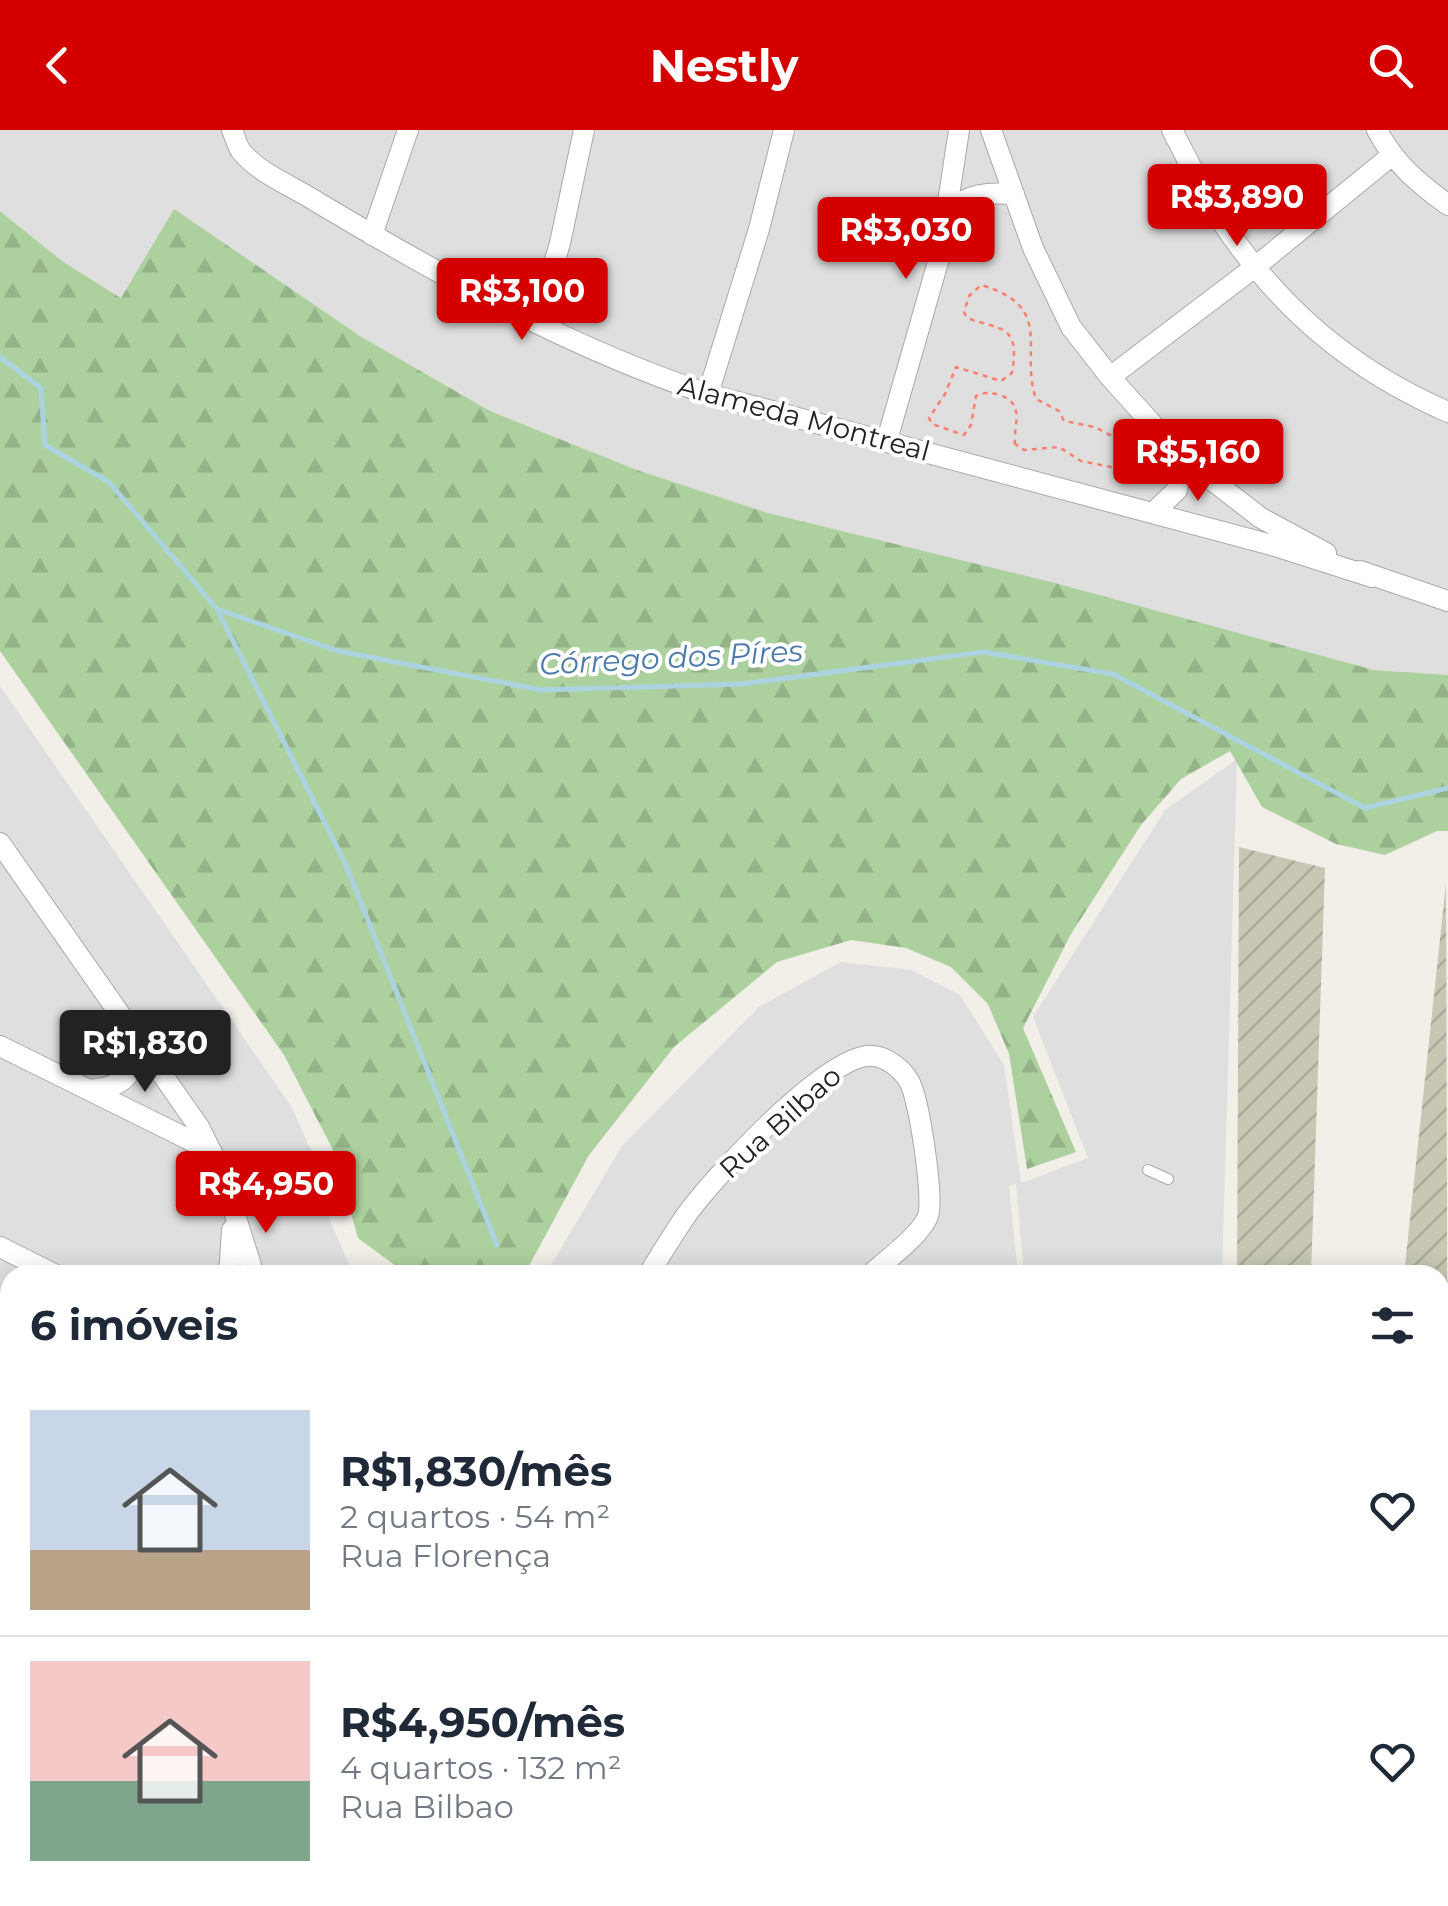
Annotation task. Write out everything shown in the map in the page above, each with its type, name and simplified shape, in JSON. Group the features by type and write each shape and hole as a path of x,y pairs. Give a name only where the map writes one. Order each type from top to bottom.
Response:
{"street":[{"name":"Alameda Montreal","path":"232,130 240,150 257,166 372,235 575,343 708,394 1153,512 1372,577"},
{"path":"372,235 408,130"},
{"path":"537,322 560,242 584,130"},
{"path":"708,394 760,230 784,130"},
{"path":"886,440 940,255 959,130"},
{"path":"991,130 1033,248 1071,327 1182,457 1261,518 1372,577 1448,601"},
{"path":"1172,130 1224,224 1284,304 1363,368 1448,412"},
{"path":"1377,130 1391,156 1448,205"},
{"path":"1110,376 1256,267 1391,156"},
{"path":"948,210 966,197 987,192 1014,194"},
{"path":"1153,512 1177,490 1182,457"},
{"path":"0,843 199,1127 222,1173 250,1265"},
{"path":"88,1090 112,1088 126,1079 136,1060 138,1036"},
{"path":"0,1046 210,1150"},
{"name":"Rua Bilbao","path":"654,1265 686,1215 740,1151 808,1089 848,1062 872,1055 895,1065 910,1081 930,1194 930,1212 923,1226 881,1265"},
{"path":"230,1265 232,1214"},
{"path":"0,1248 35,1265"}],"lane":[{"path":"1148,1170 1168,1179"}],"path":[{"path":"981,285 999,292 1025,312 1033,331 1030,384 1036,400 1058,412 1064,421 1095,426 1125,443 1132,465 1125,474 1111,466 1081,461 1059,447 1024,450 1015,444 1017,409 1008,398 994,393 976,396 969,432 964,435 932,424 929,418 956,367 1000,381 1012,373 1014,346 1008,332 1000,326 967,318 964,312 969,296 981,285"}],"shaded area":[{"path":"0,130 1448,130 1448,675 1374,670 768,513 637,470 490,411 360,336 174,210 122,298 62,261 0,211"},
{"path":"0,686 291,1106 311,1150 330,1221 350,1265 0,1265"},
{"path":"1237,759 1222,1265 1023,1265 1016,1184 1009,1186 1017,1265 551,1265 622,1146 759,1007 841,962 911,970 960,995 1004,1065 1021,1183 1088,1158 1033,1017 1165,810"},
{"path":"1239,847 1325,868 1311,1265 1237,1265"},
{"path":"1446,883 1447,1265 1405,1265"}],"green space":[{"path":"174,209 360,336 490,411 637,470 768,513 1055,583 1374,670 1448,675 1448,831 1437,831 1385,855 1336,844 1262,807 1230,751 1181,779 1141,825 1071,934 1023,1028 1076,1152 1027,1169 1009,1054 988,1004 951,967 906,948 851,940 777,962 674,1047 589,1155 529,1265 394,1265 358,1238 332,1148 284,1055 0,651 0,211 62,261 121,298"}],"waterway":[{"name":"Córrego dos Píres","path":"0,357 41,388 45,445 109,482 217,609 338,651 541,690 742,684 984,652 1113,674 1365,808 1448,788"},
{"path":"217,609 346,865 497,1245"}]}
